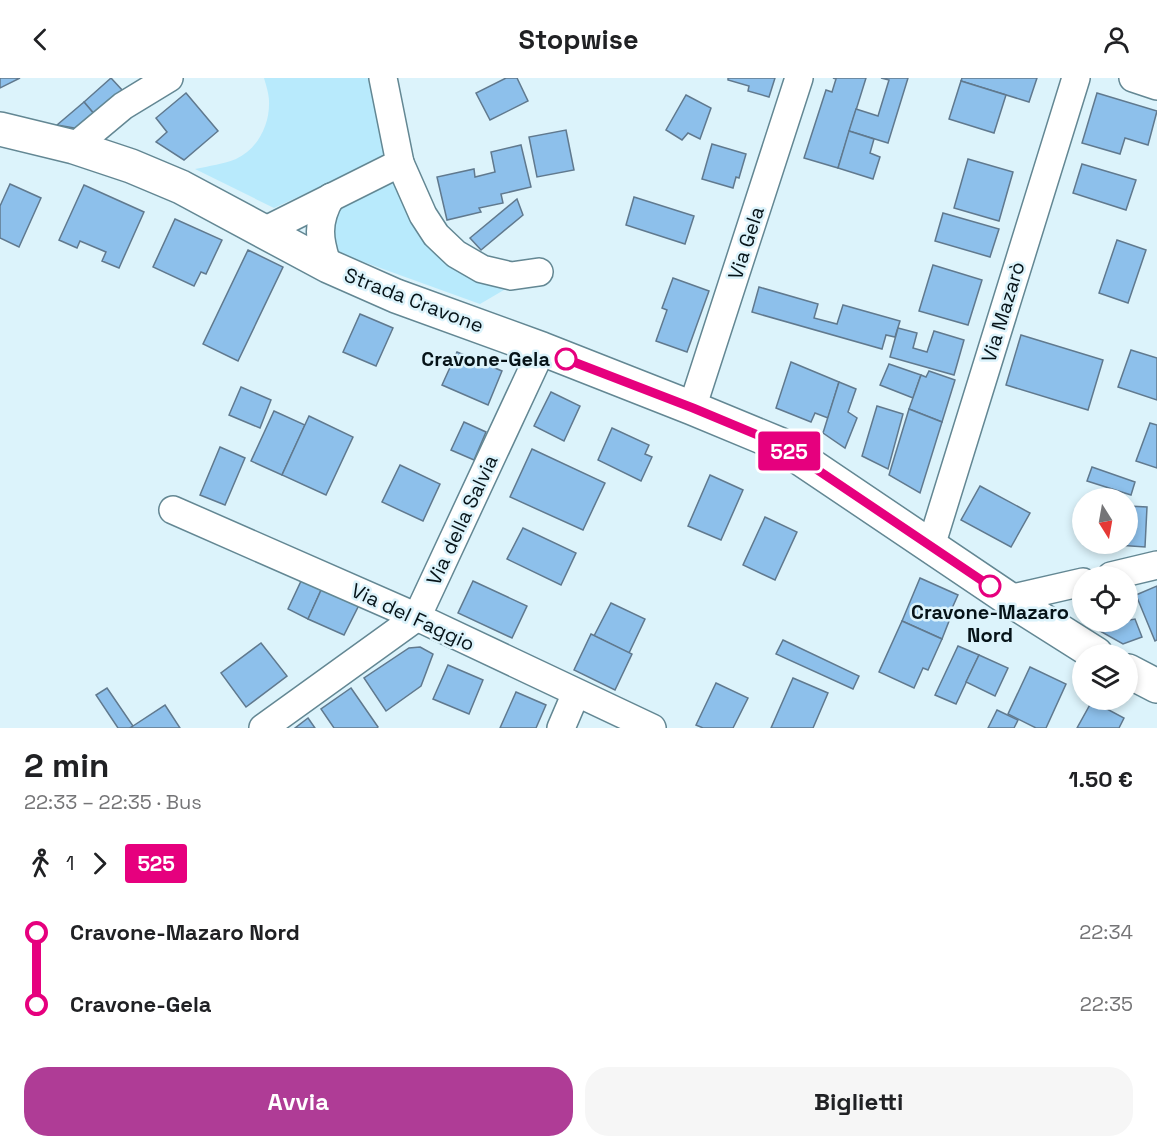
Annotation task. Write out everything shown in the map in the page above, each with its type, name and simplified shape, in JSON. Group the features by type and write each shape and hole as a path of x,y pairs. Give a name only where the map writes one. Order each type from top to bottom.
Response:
{"street":[{"path":"74,147 123,106 169,78"},
{"path":"383,78 400,163 423,215 436,235 456,254 482,269 511,276 539,272"},
{"name":"Via Gela","path":"693,408 799,78"},
{"name":"Via Mazarò","path":"930,546 1076,78"},
{"path":"1133,78 1157,86"},
{"name":"Strada Cravone","path":"0,129 74,147 130,166 181,187 328,266 396,296 542,349 779,444 1080,644"},
{"path":"264,231 400,163"},
{"path":"328,266 320,232 325,206 331,197"},
{"name":"Via della Salvia","path":"263,728 417,617 542,349"},
{"name":"Via del Faggio","path":"173,510 417,617 652,728"},
{"path":"1138,570 1157,565"},
{"path":"1010,599 1072,585"},
{"path":"1138,676 1157,686"},
{"path":"561,728 576,693"}],"shaded area":[{"path":"264,78 371,78 387,156 274,208 195,169 236,159 251,149 265,127 269,110"},
{"path":"394,175 405,203 509,287 480,304 336,252 332,241 337,202"}],"building":[{"path":"0,78 20,78 0,88"},
{"path":"111,78 123,91 95,115 84,102"},
{"path":"506,78 517,78 528,101 490,120 476,93"},
{"path":"728,78 775,78 769,97 748,91 749,86 728,80"},
{"path":"833,78 866,78 838,168 804,158 826,90 832,92 836,79"},
{"path":"881,78 908,78 888,143 849,131 856,109 878,116 889,80"},
{"path":"962,78 1037,78 1029,102 961,81"},
{"path":"961,81 1006,95 994,133 949,119"},
{"path":"186,93 218,131 184,160 156,142 167,132 156,118"},
{"path":"1097,93 1157,111 1148,145 1125,138 1120,154 1082,143"},
{"path":"686,95 711,108 700,139 688,133 682,140 666,130"},
{"path":"84,102 95,115 80,129 57,125"},
{"path":"566,130 574,170 537,177 529,137"},
{"path":"849,131 874,139 870,153 880,157 873,179 838,168"},
{"path":"712,144 746,154 739,178 736,177 733,188 702,179"},
{"path":"521,145 531,187 501,194 503,203 479,208 481,212 447,220 437,177 474,169 475,177 495,172 491,152"},
{"path":"968,159 1013,172 999,221 954,208"},
{"path":"1082,164 1136,180 1126,210 1073,193"},
{"path":"10,184 41,198 19,247 0,238 0,206"},
{"path":"84,185 144,212 119,268 102,261 106,252 80,241 77,248 59,240"},
{"path":"634,197 694,216 685,244 626,225"},
{"path":"517,199 523,215 481,250 470,238"},
{"path":"943,213 999,229 990,257 935,241"},
{"path":"175,219 222,240 206,274 201,272 194,286 153,267"},
{"path":"1117,240 1146,250 1128,303 1099,293"},
{"path":"248,250 283,267 238,361 203,344"},
{"path":"933,265 982,280 968,325 919,311"},
{"path":"673,278 709,291 687,352 656,341 667,310 662,308"},
{"path":"759,287 818,304 814,318 837,324 843,305 900,321 895,337 886,335 882,349 752,312"},
{"path":"360,314 393,328 376,366 343,352"},
{"path":"898,328 917,333 913,348 927,352 934,331 964,340 954,375 890,357"},
{"path":"1021,335 1103,360 1088,410 1006,385"},
{"path":"1131,350 1157,358 1157,400 1118,387"},
{"path":"457,352 502,371 488,405 442,385"},
{"path":"791,362 839,382 828,418 815,413 811,422 776,408"},
{"path":"889,364 921,375 913,398 880,385"},
{"path":"929,371 955,380 942,422 909,409 921,375 926,377"},
{"path":"839,382 856,389 848,412 857,418 845,448 823,433"},
{"path":"241,387 271,400 260,428 229,415"},
{"path":"551,392 580,406 564,441 534,426"},
{"path":"877,406 903,414 888,469 862,456"},
{"path":"909,409 942,422 920,493 889,475"},
{"path":"274,411 305,425 282,475 251,461"},
{"path":"309,416 353,437 326,495 282,475"},
{"path":"464,422 486,432 474,460 451,450"},
{"path":"1150,423 1157,425 1157,468 1136,461"},
{"path":"612,428 649,445 645,454 652,457 641,481 598,460"},
{"path":"220,447 245,458 225,505 200,495"},
{"path":"532,449 605,483 583,530 510,497"},
{"path":"400,465 440,484 423,521 382,502"},
{"path":"1092,467 1135,482 1133,488 1109,488 1087,481"},
{"path":"710,475 743,490 721,540 688,526"},
{"path":"980,486 1030,513 1011,547 961,520"},
{"path":"1138,507 1147,507 1145,547 1138,546"},
{"path":"765,517 797,532 775,580 743,565"},
{"path":"523,528 576,553 561,585 507,559"},
{"path":"920,578 958,595 942,639 902,621"},
{"path":"302,579 322,588 308,619 288,609"},
{"path":"473,581 527,606 512,638 458,613"},
{"path":"1157,586 1157,640 1155,641 1138,600 1138,594"},
{"path":"322,588 359,605 344,635 308,619"},
{"path":"611,603 645,619 629,653 594,636"},
{"path":"902,621 942,639 928,670 923,668 914,688 879,672"},
{"path":"1138,627 1142,637 1123,644 1102,632 1138,632"},
{"path":"591,634 632,654 615,690 574,670"},
{"path":"783,640 859,676 853,689 776,654"},
{"path":"261,643 287,676 246,707 221,673"},
{"path":"958,646 979,655 956,704 935,695"},
{"path":"420,647 433,654 421,686 386,711 364,678 409,648"},
{"path":"979,655 1008,668 995,696 966,682"},
{"path":"448,665 483,680 469,714 433,699"},
{"path":"1030,667 1066,684 1046,728 1036,728 1008,714"},
{"path":"793,678 828,693 813,728 771,728"},
{"path":"716,683 748,698 733,728 703,728 696,725"},
{"path":"107,688 133,726 130,728 118,728 96,695"},
{"path":"351,688 377,728 334,728 321,709"},
{"path":"516,692 546,705 536,728 500,728"},
{"path":"165,705 180,728 130,728 133,726"},
{"path":"997,710 1018,720 1014,728 988,728"},
{"path":"1087,710 1109,710 1124,718 1119,728 1077,728"},
{"path":"308,718 315,728 295,728"}],"bus line":[{"name":"525","path":"566,359 779,444 990,586"}],"place":[{"name":"Cravone-Gela","path":"566,359"},
{"name":"Cravone-Mazaro Nord","path":"990,586"}]}
